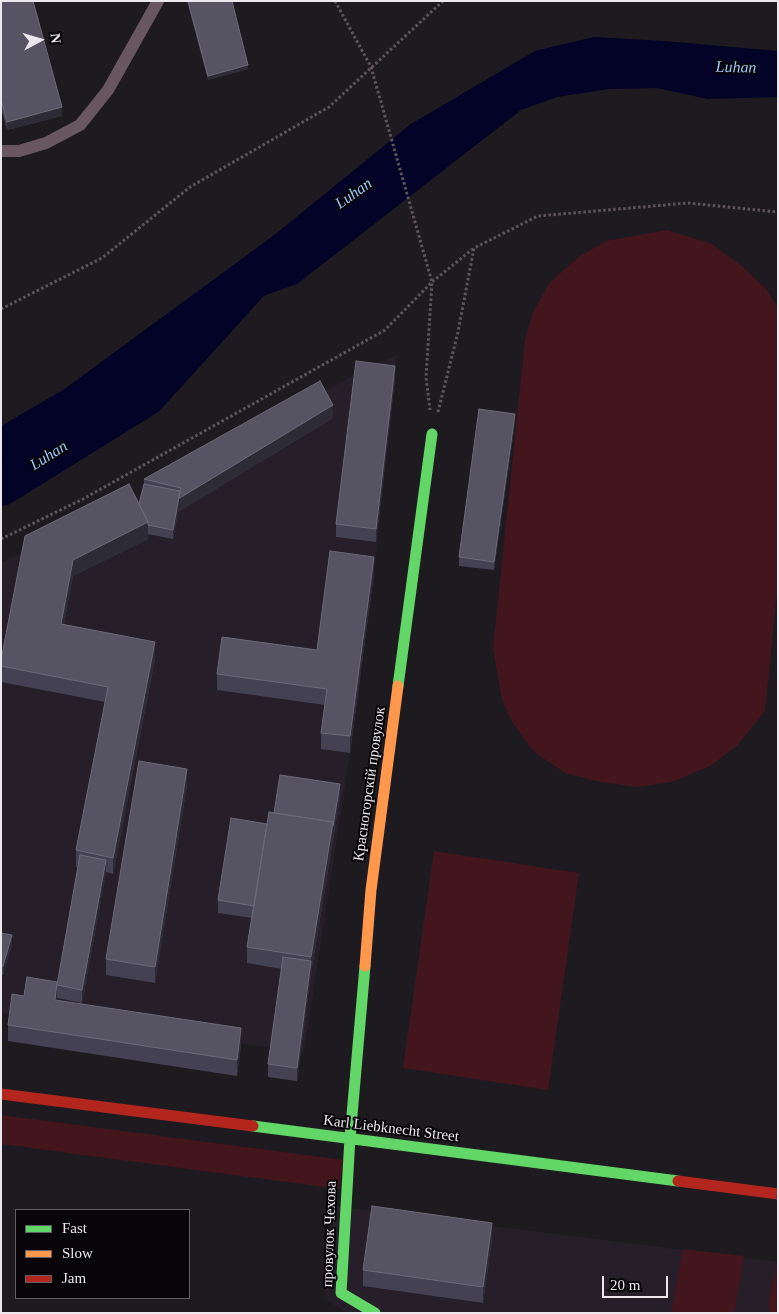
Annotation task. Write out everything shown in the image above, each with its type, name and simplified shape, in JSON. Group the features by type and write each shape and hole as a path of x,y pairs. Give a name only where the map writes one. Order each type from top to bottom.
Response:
{"street":[{"name":"Красногорскій провулок","path":"350,1138 371,890 432,434"},
{"name":"Karl Liebknecht Street","path":"1,1094 778,1194"},
{"name":"провулок Чехова","path":"350,1138 341,1293 374,1313"}],"lane":[{"path":"1,151 19,151 46,143 80,125 108,90 158,1"}],"path":[{"path":"335,1 371,67 432,282 426,377 432,434"},
{"path":"1,309 102,258 190,187 329,107 443,1"},
{"path":"1,539 83,499 385,330 432,282 474,248 538,216 688,203 778,212"},
{"path":"432,434 458,332 474,248"}],"shaded area":[{"path":"667,230 712,244 743,267 766,289 778,308 778,584 765,711 738,745 710,766 672,782 637,787 600,782 565,773 534,752 512,722 502,700 493,649 525,340 532,314 550,282 580,256 606,241"},
{"path":"397,355 374,573 350,753 304,1052 1,1013 1,563 129,501 356,374"},
{"path":"434,851 579,873 548,1090 403,1068"},
{"path":"1,1115 344,1160 339,1189 1,1144"},
{"path":"334,1206 778,1262 778,1313 346,1313 326,1299 323,1283"},
{"path":"683,1249 744,1256 735,1310 730,1313 671,1313"},
{"path":"776,1263 778,1313 771,1313 768,1307"}],"water":[{"path":"594,37 778,51 778,97 708,99 657,88 609,89 557,97 521,110 297,284 232,307 53,441 1,468 1,426 63,390 273,236 411,124 535,51"}],"building":[{"path":"1,1 33,1 62,107 7,122 1,99"},
{"path":"188,1 232,1 248,65 208,76"},
{"path":"356,361 395,366 376,529 336,524"},
{"path":"320,381 333,405 178,499 181,488 144,479"},
{"path":"479,409 515,414 494,562 459,557"},
{"path":"129,484 148,522 73,560 61,624 155,642 113,858 76,850 108,687 1,666 1,660 25,536"},
{"path":"144,484 180,491 173,530 148,525 139,504"},
{"path":"330,551 374,557 350,736 321,733 327,689 217,674 222,637 317,650"},
{"path":"139,761 187,769 155,967 106,959"},
{"path":"280,775 340,784 333,826 333,822 274,813"},
{"path":"269,812 333,822 311,957 247,947"},
{"path":"231,818 267,824 254,906 218,900"},
{"path":"80,855 106,860 82,990 57,985"},
{"path":"1,933 12,935 3,966 1,966"},
{"path":"283,957 311,961 297,1068 268,1064"},
{"path":"27,977 57,982 55,1000 241,1028 237,1060 8,1025 12,994 24,996"},
{"path":"372,1206 492,1223 483,1287 363,1270"}],"waterway":[{"name":"Luhan","path":"1,486 146,396 254,277"}],"traffic: fast":[{"path":"398,686 432,434"},
{"path":"365,966 350,1138 341,1293 375,1313"},
{"path":"253,1126 678,1181"}],"traffic: slow":[{"path":"365,966 371,890 398,686"}],"traffic: jam":[{"path":"1,1094 253,1126"},
{"path":"678,1181 778,1194"}]}
